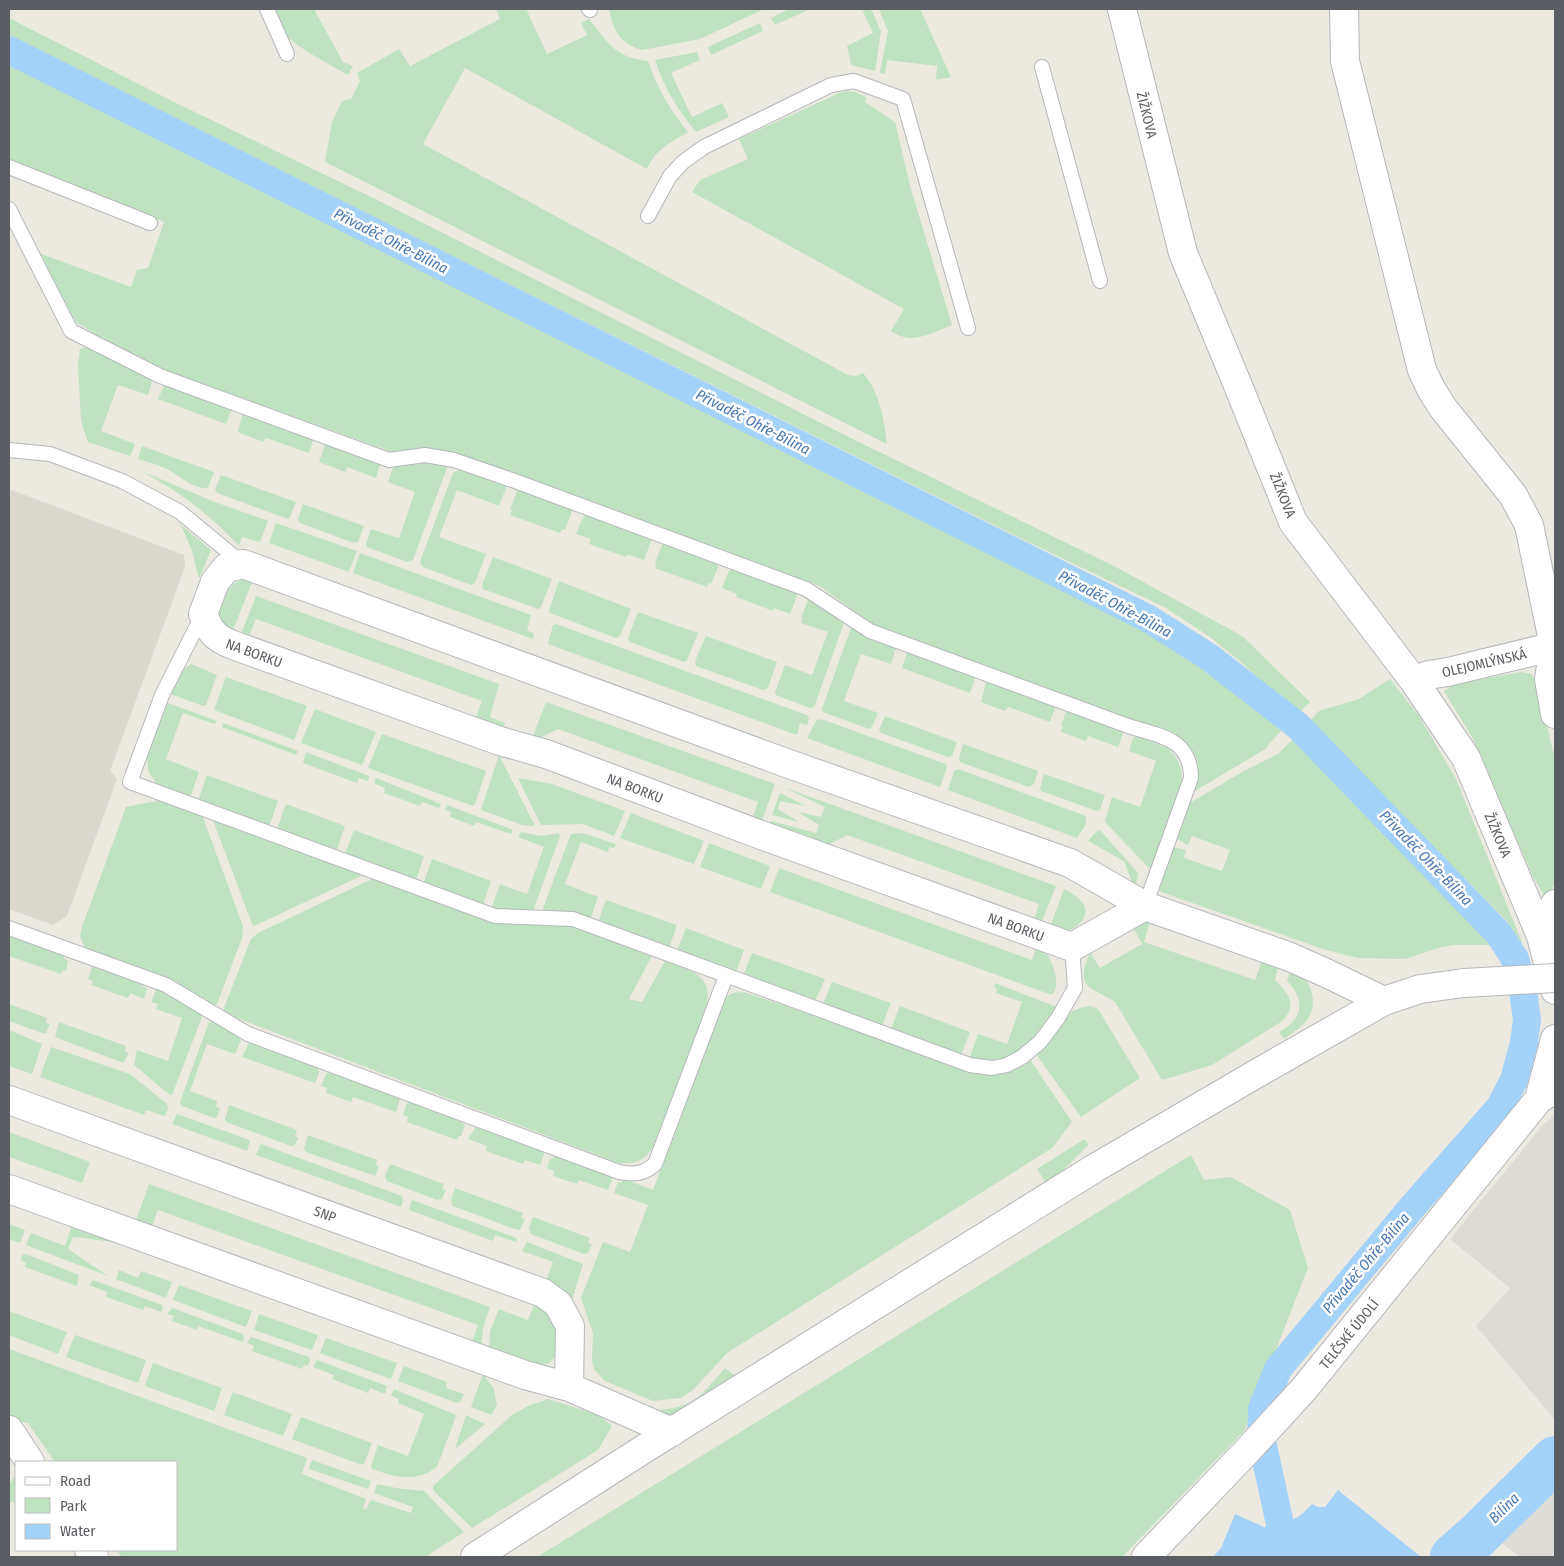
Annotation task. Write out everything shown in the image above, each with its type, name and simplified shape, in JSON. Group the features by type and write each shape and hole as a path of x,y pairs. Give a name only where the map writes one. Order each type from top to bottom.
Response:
{"street":[{"name":"ŽIŽKOVA","path":"1122,9 1182,253 1293,522 1414,681 1466,758 1541,936 1555,990"},
{"path":"1344,9 1345,61 1422,370 1443,408 1513,495 1529,525 1555,646 1549,679 1555,714"},
{"path":"203,614 215,582 226,568 243,564 789,764 1070,863 1145,906 1290,958 1384,1001"},
{"name":"NA BORKU","path":"203,614 208,627 218,639 233,645 500,741 546,754 761,835 1072,947"},
{"name":"OLEJOMLÝNSKÁ","path":"1414,681 1428,675 1448,672 1555,646"},
{"path":"1541,936 1555,904"},
{"path":"1072,947 1145,906"},
{"path":"475,1557 1095,1168 1384,1001 1420,990 1464,983 1555,978"},
{"path":"1547,1094 1555,1039"},
{"name":"TELČSKÉ ÚDOLÍ","path":"1146,1557 1304,1389 1547,1094"},
{"name":"SNP","path":"9,1100 543,1293 558,1304 570,1326 569,1387"},
{"path":"9,1188 525,1374 569,1387 672,1432"},
{"path":"9,1430 29,1461"}],"lane":[{"path":"267,9 287,54"},
{"path":"1042,67 1100,281"},
{"path":"648,216 670,176 683,162 704,147 831,86 854,81 904,99 968,328"},
{"path":"9,166 150,223"},
{"path":"9,209 72,331 160,376 389,460 425,455 454,460 514,481 806,589 870,631 1131,727 1167,738 1180,748 1189,760 1191,778 1145,906"},
{"path":"9,450 50,454 122,481 180,512 243,564"},
{"path":"203,614 162,695 130,782 494,916 573,919 970,1065 992,1068 1007,1065 1022,1057 1040,1042 1058,1018 1075,988 1072,947"},
{"path":"9,928 166,986 248,1034 619,1172 629,1174 648,1170 655,1164 726,976"}],"shaded area":[{"path":"9,489 184,555 185,567 110,771 117,779 67,916 53,925 9,909"},
{"path":"1555,1114 1555,1420 1476,1326 1510,1288 1450,1239 1542,1126"},
{"path":"1555,1477 1555,1557 1520,1557 1498,1540"}],"green space":[{"path":"275,9 314,9 343,62 353,66 348,75 290,39 279,26"},
{"path":"496,9 526,9 547,54 587,35 581,23 589,19 620,53 628,57 648,61 665,98 688,132 659,151 647,169 465,68 423,144 848,375 856,376 863,373 877,397 883,416 887,444 325,162 332,122 342,101 351,99 360,81 357,73 399,49 410,66 500,19"},
{"path":"609,9 764,9 700,39 642,50 623,40 615,30"},
{"path":"789,9 810,9 775,25 771,18"},
{"path":"862,9 871,9 881,31 875,71 851,65 847,46 873,33"},
{"path":"879,9 920,9 951,77 936,80 937,66 887,60 885,74 880,73 888,31"},
{"path":"9,18 174,102 373,198 865,445 1114,566 1242,636 1310,702 1298,714 1242,663 1210,637 1166,608 1028,542 9,35"},
{"path":"760,23 763,31 711,55 708,47"},
{"path":"697,52 700,60 671,73 692,117 722,103 729,117 696,132 672,98 655,60"},
{"path":"9,61 551,336 1143,629 1206,668 1283,729 1267,748 1193,792 1198,766 1197,759 1189,747 1174,736 874,625 820,586 465,456 427,449 392,452 156,367 77,323 69,312 39,253 131,287 137,270 148,268 164,222 9,159"},
{"path":"846,91 855,92 866,97 865,102 895,122 910,186 952,325 921,337 906,338 891,331 904,309 692,192 700,180 748,159 739,139"},
{"path":"89,347 150,378 152,382 148,395 118,385 101,431 135,444 130,456 88,442 81,421 78,365 80,349"},
{"path":"166,384 230,407 231,410 226,424 158,399"},
{"path":"246,413 312,437 313,441 309,453 266,438 263,442 238,432 242,415"},
{"path":"327,443 380,461 376,478 347,467 345,472 319,462"},
{"path":"142,446 214,472 208,488 197,487 165,468 138,459"},
{"path":"425,461 446,466 447,468 413,560 407,562 367,547 366,544 371,529 399,538 415,492 388,482 393,468 396,465"},
{"path":"461,469 505,484 506,488 499,506 457,490 439,537 486,554 475,583 471,585 423,567 420,562 453,473"},
{"path":"139,470 212,501 268,521 260,542 242,537 239,546 192,503"},
{"path":"221,475 296,502 290,517 288,519 217,493 215,489"},
{"path":"521,490 570,509 572,511 565,530 562,529 560,533 510,515 517,491"},
{"path":"303,504 364,526 358,542 354,543 300,523 298,520"},
{"path":"586,514 650,538 651,541 644,560 627,554 626,557 589,544 591,539 576,534"},
{"path":"276,523 357,551 349,572 269,543"},
{"path":"181,525 211,550 199,579 192,551"},
{"path":"665,544 717,563 718,567 711,584 708,583 707,587 655,568 662,545"},
{"path":"360,553 531,615 527,630 534,634 533,639 353,573"},
{"path":"493,557 552,579 541,607 538,609 483,589 482,585"},
{"path":"732,569 795,592 797,596 790,614 774,608 773,611 736,597 737,594 722,588 729,571"},
{"path":"247,577 254,577 233,630 221,624 217,611 231,586"},
{"path":"559,581 631,609 620,636 616,638 550,613 549,610"},
{"path":"256,596 499,684 490,717 505,723 503,729 475,719 482,701 256,619 249,636 241,634"},
{"path":"811,598 844,620 844,623 814,707 810,708 776,695 775,692 785,665 812,675 828,632 801,623 808,600"},
{"path":"638,612 698,633 687,660 684,662 630,642 628,638"},
{"path":"556,624 807,715 809,719 807,725 800,723 797,735 548,644 553,625"},
{"path":"855,627 894,646 896,649 891,664 861,654 844,701 878,713 872,727 869,729 823,712 822,709 851,628"},
{"path":"706,636 777,662 768,688 763,690 696,666 695,661"},
{"path":"907,652 974,675 975,679 970,693 902,668"},
{"path":"191,664 217,675 206,705 203,706 168,693 181,671"},
{"path":"1521,672 1531,674 1537,683 1555,760 1555,882 1551,891 1544,895 1534,879 1472,737 1444,691 1455,684"},
{"path":"226,677 307,706 294,740 214,710"},
{"path":"1390,679 1419,716 1456,779 1523,945 1507,921 1309,722 1319,711 1359,699"},
{"path":"990,681 1054,705 1055,708 1050,722 1008,707 1005,711 981,702 986,682"},
{"path":"546,702 775,784 761,823 752,820 758,802 558,729 534,741 533,736"},
{"path":"168,703 217,721 214,724 183,713 166,759 199,772 190,798 158,786 148,771 147,754"},
{"path":"315,709 376,732 362,765 301,743"},
{"path":"1070,711 1122,729 1123,733 1118,747 1088,736 1086,741 1061,732 1066,712"},
{"path":"885,716 957,742 952,756 948,757 881,733 879,730"},
{"path":"821,719 946,764 947,767 940,787 807,738 816,721"},
{"path":"223,723 298,751 296,755 222,727"},
{"path":"382,734 486,771 475,804 473,806 368,768"},
{"path":"1137,736 1167,748 1176,757 1181,769 1182,781 1175,805 1152,868 1149,868 1105,822 1112,797 1140,807 1156,761 1129,751 1133,738"},
{"path":"1294,738 1480,924 1494,945 1454,945 1441,947 1405,959 1358,958 1326,950 1161,892 1159,887 1173,847 1186,850 1184,858 1222,871 1230,850 1192,836 1188,845 1175,838 1188,804 1244,771 1278,754"},
{"path":"963,744 1038,771 1034,784 1029,787 960,762"},
{"path":"306,752 369,776 368,781 359,778 357,783 303,763"},
{"path":"499,755 535,826 522,825 481,810"},
{"path":"958,769 1086,816 1086,824 1077,838 948,790 954,771"},
{"path":"1044,774 1105,795 1100,810 1097,811 1041,791 1040,788"},
{"path":"207,775 278,801 269,827 198,801"},
{"path":"376,778 441,804 439,808 422,802 420,806 384,793 385,788 374,783"},
{"path":"518,778 552,784 625,811 614,836 583,824 541,825"},
{"path":"783,787 1056,886 1040,926 1033,923 1039,904 847,835 826,846 769,826 771,821 816,833 819,825 798,812 821,817 825,807"},
{"path":"780,793 806,806 780,801 778,809 799,822 772,815"},
{"path":"161,800 202,815 243,926 242,938 217,1004 210,1005 85,948 80,936 126,807"},
{"path":"286,804 345,826 336,852 277,829"},
{"path":"447,805 513,830 511,834 476,822 474,826 450,817 451,812 445,810"},
{"path":"631,813 704,841 694,864 620,838"},
{"path":"213,820 363,875 254,926"},
{"path":"354,830 424,856 416,881 345,854"},
{"path":"1100,830 1138,873 1135,891 1124,861 1088,841"},
{"path":"521,832 541,836 559,833 560,836 533,911 503,912 491,909 500,884 527,894 544,847 518,837"},
{"path":"582,833 616,844 614,848 609,847 608,852 581,842 565,884 598,897 590,920 545,912 543,908 571,834"},
{"path":"709,843 770,866 761,889 700,867"},
{"path":"432,859 491,881 483,905 423,884"},
{"path":"779,868 1032,960 1036,949 1047,954 1054,969 1056,979 1053,994 770,892"},
{"path":"374,878 494,923 569,926 652,956 629,999 642,1002 665,961 690,970 702,979 708,993 707,1003 658,1140 646,1156 638,1161 618,1163 224,1013 224,1008 251,939 258,933"},
{"path":"1064,889 1082,902 1086,911 1085,916 1073,929 1049,930"},
{"path":"606,900 677,925 669,948 598,922"},
{"path":"1139,922 1150,922 1144,942 1255,980 1262,961 1278,967 1275,980 1285,991 1291,1006 1286,1016 1281,1022 1212,1065 1162,1080 1115,1002 1091,988 1084,980 1090,952 1100,968 1142,944 1133,927"},
{"path":"686,928 744,950 736,972 677,951"},
{"path":"11,936 64,955 64,958 68,961 66,971 63,970 61,974 9,956 11,951 9,950 9,938"},
{"path":"752,953 825,979 815,1001 743,976"},
{"path":"95,966 143,983 142,986 147,988 144,999 130,993 128,998 91,985 93,981 88,979 92,967"},
{"path":"1290,971 1304,978 1307,982 1312,992 1313,1004 1308,1019 1284,1039 1279,1032 1293,1022 1299,1009 1297,995 1287,981"},
{"path":"832,982 891,1003 882,1026 823,1004"},
{"path":"995,983 1057,1007 1044,1027 1018,1051 1008,1057 997,1060 981,1061 970,1057 978,1034 1007,1044 1022,1002 996,993"},
{"path":"159,989 200,1013 202,1017 172,1095 134,1065 137,1050 168,1061 182,1018 156,1009 158,1004 151,1002 156,990"},
{"path":"744,992 971,1072 980,1074 1000,1073 1013,1070 1031,1061 1072,1122 1052,1148 727,1353 692,1391 680,1398 653,1401 605,1381 594,1369 592,1361 593,1333 581,1298 603,1242 630,1252 648,1205 614,1193 618,1182 621,1183 624,1179 653,1190 725,998 732,993"},
{"path":"9,1004 47,1018 46,1023 50,1024 45,1034 9,1021"},
{"path":"900,1006 970,1032 961,1055 891,1029"},
{"path":"1090,1006 1098,1009 1140,1078 1081,1117 1038,1057 1038,1053 1072,1011"},
{"path":"213,1021 241,1041 235,1054 207,1044 190,1091 217,1101 216,1107 220,1108 217,1117 214,1118 182,1106 180,1102 209,1022"},
{"path":"59,1022 126,1046 125,1051 129,1053 124,1062 121,1062 57,1038 55,1036"},
{"path":"9,1030 42,1044 32,1074 9,1066"},
{"path":"251,1042 318,1066 319,1073 315,1083 242,1057"},
{"path":"51,1047 130,1074 167,1104 168,1109 165,1116 146,1110 144,1115 40,1077"},
{"path":"331,1071 400,1098 396,1112 353,1097 351,1102 326,1093 327,1088 321,1086 326,1074"},
{"path":"411,1101 462,1120 462,1123 465,1125 461,1136 457,1140 407,1122 408,1117 403,1115 407,1103"},
{"path":"229,1105 297,1130 295,1136 298,1138 294,1146 226,1122 225,1119"},
{"path":"177,1114 247,1139 250,1141 247,1151 172,1124"},
{"path":"477,1125 543,1150 545,1152 540,1165 525,1160 523,1164 486,1151 487,1146 468,1139"},
{"path":"9,1132 90,1162 82,1183 9,1157"},
{"path":"308,1135 377,1160 376,1165 379,1167 375,1176 306,1152 304,1148"},
{"path":"1083,1140 1086,1140 1088,1145 1050,1184 1046,1183 1037,1169"},
{"path":"261,1144 402,1196 401,1207 256,1155"},
{"path":"556,1154 613,1177 608,1190 579,1180 577,1184 553,1176 554,1171 547,1168 550,1159"},
{"path":"1191,1155 1204,1180 1231,1177 1290,1210 1308,1268 1244,1431 1122,1557 537,1557"},
{"path":"390,1164 444,1184 442,1189 446,1190 442,1199 437,1200 387,1181 385,1176"},
{"path":"149,1184 490,1307 483,1328 481,1347 471,1344 478,1325 158,1210 151,1229 135,1223"},
{"path":"455,1188 523,1213 521,1218 525,1219 521,1228 519,1230 515,1229 453,1206 451,1200"},
{"path":"412,1200 514,1237 517,1239 516,1242 495,1235 493,1241 409,1210"},
{"path":"533,1217 590,1238 588,1243 592,1244 588,1253 584,1254 531,1234 529,1229"},
{"path":"9,1224 25,1230 20,1243 9,1239"},
{"path":"72,1225 121,1243 73,1237 68,1249 108,1276 26,1245 31,1233 65,1246"},
{"path":"527,1242 583,1264 572,1300 556,1286 546,1281 553,1262 522,1251"},
{"path":"26,1254 79,1275 77,1286 25,1267 26,1263 21,1260 22,1255"},
{"path":"119,1270 138,1278 141,1271 172,1282 166,1298 116,1279"},
{"path":"93,1280 162,1305 163,1308 161,1312 145,1306 143,1310 106,1297 107,1292 89,1285"},
{"path":"179,1285 252,1311 246,1327 173,1300"},
{"path":"535,1303 545,1307 559,1328 556,1356 549,1363 540,1366 489,1350 490,1331 499,1309 528,1320"},
{"path":"172,1308 243,1334 243,1342 198,1326 197,1330 172,1321 174,1316 167,1314"},
{"path":"9,1311 67,1332 58,1354 9,1335"},
{"path":"259,1314 318,1335 312,1350 254,1330"},
{"path":"75,1335 146,1360 138,1383 66,1357"},
{"path":"251,1337 309,1357 308,1366 304,1364 302,1369 252,1351 254,1346 247,1343"},
{"path":"326,1338 397,1363 391,1379 320,1353"},
{"path":"9,1349 307,1458 302,1474 366,1499 363,1509 366,1509 371,1500 411,1513 413,1507 374,1493 377,1484 424,1491 464,1532 425,1557 122,1557 117,1551 178,1551 178,1461 54,1461 28,1423 15,1421 9,1415"},
{"path":"317,1360 387,1386 385,1394 370,1388 368,1393 332,1379 334,1375 313,1367"},
{"path":"153,1363 222,1388 214,1411 145,1386"},
{"path":"404,1366 447,1382 446,1388 464,1394 461,1401 457,1403 398,1381"},
{"path":"725,1368 734,1375 735,1380 680,1416 670,1416 658,1410 690,1403 704,1392"},
{"path":"483,1374 494,1389 497,1405 491,1415 471,1407"},
{"path":"394,1389 456,1416 437,1467 421,1475 413,1477 397,1476 372,1469 371,1466 378,1445 408,1456 424,1414 398,1403 399,1399 391,1396"},
{"path":"233,1392 292,1414 283,1436 224,1415"},
{"path":"548,1399 598,1415 612,1426 598,1450 472,1528 433,1490 433,1486 512,1415 528,1406"},
{"path":"466,1415 485,1424 455,1449"},
{"path":"301,1417 372,1443 364,1464 359,1464 292,1439"},
{"path":"312,1460 371,1481 368,1489 309,1469"},
{"path":"15,1477 15,1504 9,1501 9,1485"}],"water":[{"path":"1338,1490 1421,1557 1213,1557 1221,1548 1235,1514 1264,1527 1291,1521 1312,1504 1318,1507 1325,1507"}],"waterway":[{"name":"Přivaděč Ohře-Bílina","path":"9,50 1149,619 1209,657 1298,726 1499,934 1515,959 1522,983 1527,1020 1524,1043 1514,1080 1500,1107 1414,1205 1278,1369 1262,1409 1261,1437 1280,1524 1302,1557"},
{"name":"Bílina","path":"1453,1557 1555,1459"}]}
